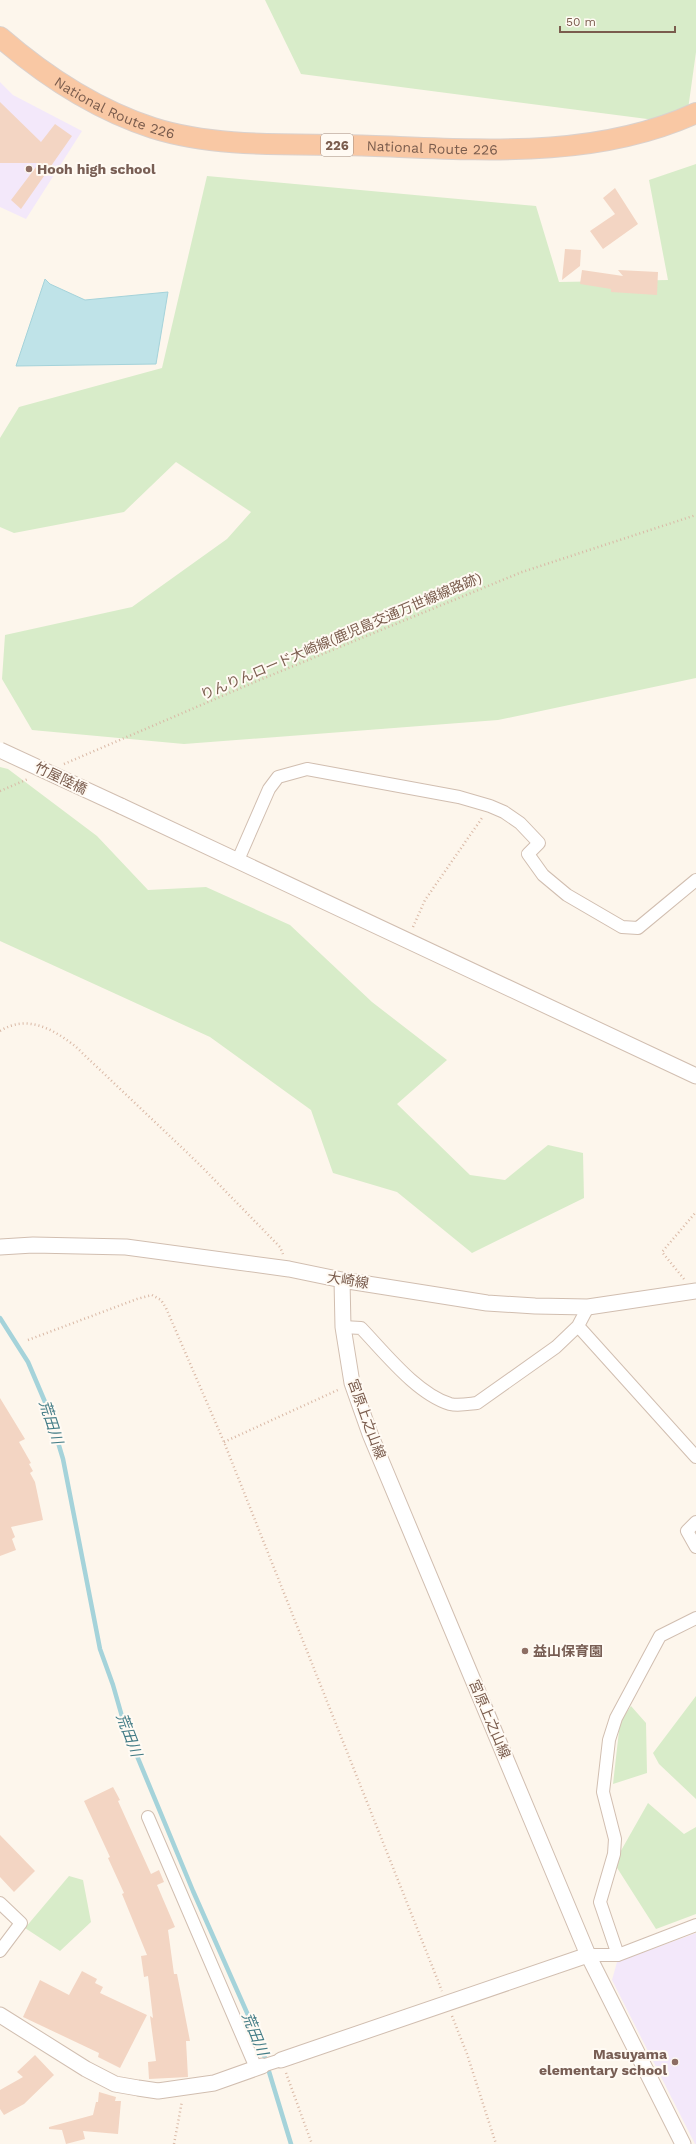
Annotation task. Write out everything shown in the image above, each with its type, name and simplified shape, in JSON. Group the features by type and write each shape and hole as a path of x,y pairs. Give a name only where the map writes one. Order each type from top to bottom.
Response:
{"highway":[{"name":"National Route 226","path":"0,37 28,62 100,108 154,128 217,141 524,150 581,145 647,133 696,113"}],"street":[{"name":"竹屋陸橋","path":"0,750 408,939 696,1076"},
{"path":"238,860 269,789 278,777 307,769 459,797 490,806 504,812 539,843 528,854 543,875 567,895 622,927 638,928 696,880"},
{"name":"大崎線","path":"0,1247 33,1245 126,1247 289,1269 342,1280 487,1303 588,1307 696,1291"},
{"name":"宮原上之山線","path":"342,1280 343,1327 352,1383 373,1441 588,1955 683,2144"},
{"path":"343,1327 361,1328 409,1377 429,1394 450,1404 465,1405 477,1403 556,1347 578,1326 588,1307"},
{"path":"578,1326 696,1456"},
{"path":"696,1522 687,1531 696,1547"},
{"path":"618,1955 600,1902 614,1854 615,1839 603,1792 609,1740 616,1718 660,1636 696,1618"},
{"path":"148,1817 259,2067"},
{"path":"0,1903 21,1923 0,1951"},
{"path":"0,2015 86,2069 115,2084 158,2091 214,2083 588,1955 618,1955 696,1925"}],"path":[{"name":"りんりんロード大崎線(鹿児島交通万世線線路跡)","path":"62,765 257,681 522,572 696,515"},
{"path":"0,791 32,777"},
{"path":"408,939 425,900 490,806"},
{"path":"0,1031 6,1027 35,1023 57,1032 75,1046 198,1163 280,1247 289,1269"},
{"path":"696,1212 662,1252 696,1291"},
{"path":"28,1340 137,1299 152,1295 161,1300 166,1308 224,1442 448,2004 467,2054 496,2144"},
{"path":"224,1442 352,1383"},
{"path":"282,2060 312,2144"},
{"path":"174,2144 185,2087"}],"shaded area":[{"name":"Hooh high school","path":"0,82 13,95 82,131 26,219 0,207"},
{"name":"Masuyama elementary school","path":"696,1933 695,2144 612,1980 617,1962"}],"green space":[{"path":"265,0 696,0 696,52 686,124 301,74"},
{"path":"696,164 696,678 498,720 184,744 32,730 2,679 5,635 132,607 227,539 251,512 176,462 124,512 14,533 0,527 0,438 19,407 162,368 207,176 536,206 559,282 668,280 649,180"},
{"path":"0,767 8,769 97,836 148,890 206,887 290,925 372,1002 447,1060 397,1104 470,1175 505,1180 548,1145 583,1153 584,1198 472,1253 397,1192 333,1173 311,1110 210,1037 0,941"},
{"path":"696,1696 696,1799 659,1764 653,1753"},
{"path":"631,1706 646,1723 647,1773 613,1784 620,1722"},
{"path":"648,1803 684,1834 696,1827 696,1914 656,1929 614,1863"},
{"path":"69,1876 83,1880 91,1922 60,1951 25,1928"}],"water":[{"path":"45,279 50,284 85,300 168,292 156,364 16,366"}],"building":[{"path":"0,102 41,142 55,124 72,136 21,209 11,200 39,163 0,163"},
{"path":"615,188 638,224 603,249 590,231 615,214 603,198"},
{"path":"565,249 581,250 580,266 562,280"},
{"path":"582,270 623,276 618,270 658,272 657,295 611,292 611,289 580,284"},
{"path":"0,1398 25,1439 19,1442 31,1463 29,1464 33,1471 30,1473 35,1482 43,1520 11,1527 15,1537 12,1539 16,1550 0,1556"},
{"path":"113,1787 120,1800 118,1801 151,1874 159,1870 164,1882 157,1885 175,1927 168,1930 174,1974 177,1974 190,2041 186,2041 188,2077 149,2079 148,2062 156,2061 150,2016 153,2018 148,1976 144,1977 141,1956 147,1955 122,1894 124,1893 108,1858 110,1857 84,1801"},
{"path":"0,1835 35,1871 14,1892 0,1877"},
{"path":"82,1971 97,1979 95,1983 103,1987 100,1993 147,2015 120,2068 98,2057 99,2053 23,2017 40,1980 69,1995"},
{"path":"35,2055 54,2075 24,2104 4,2115 0,2109 0,2090 23,2077 17,2072"},
{"path":"99,2092 116,2097 115,2101 121,2101 118,2134 83,2131 85,2139 66,2144 62,2130 49,2129 49,2127 93,2115 96,2102 98,2102"}],"waterway":[{"name":"荒田川","path":"0,1318 28,1362 48,1409 63,1459 100,1649 113,1685 125,1727 193,1891 260,2042 291,2144"}],"place":[{"name":"Hooh high school","path":"29,169"},
{"name":"益山保育園","path":"525,1651"},
{"name":"Masuyama elementary school","path":"675,2062"}]}
